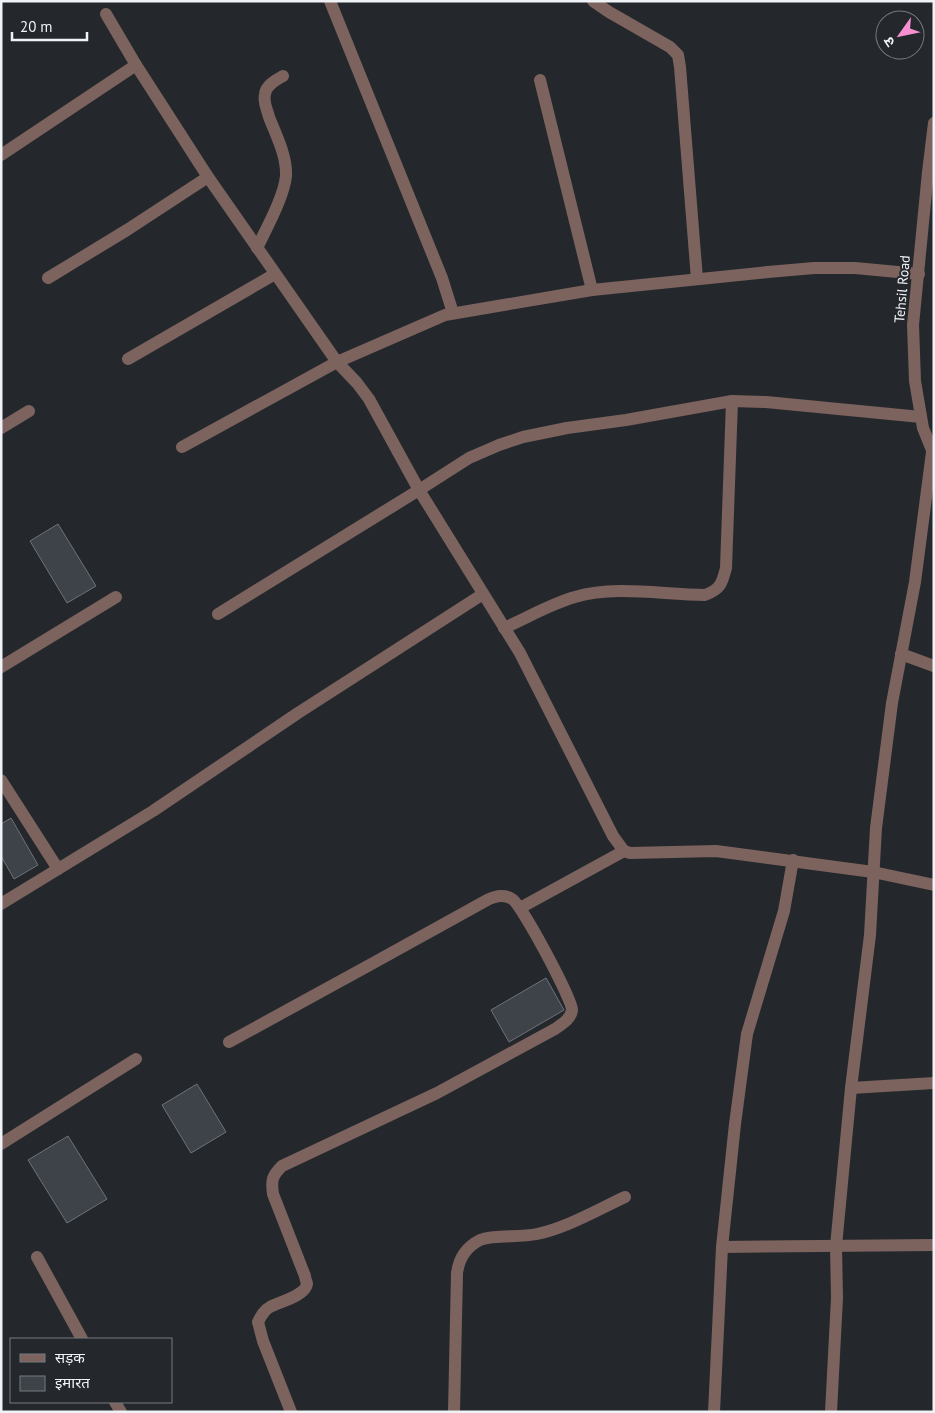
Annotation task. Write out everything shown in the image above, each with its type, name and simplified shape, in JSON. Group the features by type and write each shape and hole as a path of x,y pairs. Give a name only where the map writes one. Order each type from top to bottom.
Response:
{"street":[{"path":"330,1 442,278 453,313"},
{"path":"593,1 670,47 678,55 697,279"},
{"path":"106,14 136,65 208,177 337,362 369,399 420,490 520,653 613,836 624,851 630,854 716,851 873,872 934,885"},
{"path":"1,154 136,65"},
{"path":"257,248 283,188 286,176 283,153 264,102 265,93 269,86 284,76"},
{"path":"540,80 592,290"},
{"name":"Tehsil Road","path":"933,453 922,428 915,381 913,325 931,173 934,123"},
{"path":"48,278 127,230 208,177"},
{"path":"182,448 337,362 445,314 592,290 814,268 855,268 919,274"},
{"path":"128,359 275,274"},
{"path":"218,614 469,458 523,437 732,401 766,402 921,417"},
{"path":"504,628 557,604 589,594 612,591 706,595 715,591 722,584 726,568 732,401"},
{"path":"1,428 29,411"},
{"path":"831,1412 837,1298 836,1246 851,1088 870,936 876,828 889,722 915,582 933,453"},
{"path":"1,904 153,810 298,713 483,594"},
{"path":"1,667 116,597"},
{"path":"901,654 934,666"},
{"path":"1,780 58,869"},
{"path":"520,908 624,851"},
{"path":"714,1412 722,1247 746,1034 784,911 793,860"},
{"path":"229,1042 489,899 499,896 512,899 520,908 572,1008 570,1016 555,1029 437,1093 282,1166 274,1174 273,1194 307,1284 298,1295 269,1307 261,1315 258,1322 263,1341 291,1412"},
{"path":"1,1144 136,1059"},
{"path":"851,1088 934,1083"},
{"path":"454,1412 457,1273 458,1263 462,1255 479,1241 489,1237 516,1237 551,1230 624,1197"},
{"path":"722,1247 934,1245"},
{"path":"37,1257 81,1338"}],"building":[{"path":"58,524 96,586 67,603 30,541"},
{"path":"11,818 38,865 14,879 1,856 1,824"},
{"path":"546,978 564,1010 509,1042 491,1010"},
{"path":"197,1084 226,1132 191,1153 162,1105"},
{"path":"68,1136 107,1199 67,1223 28,1160"}]}
